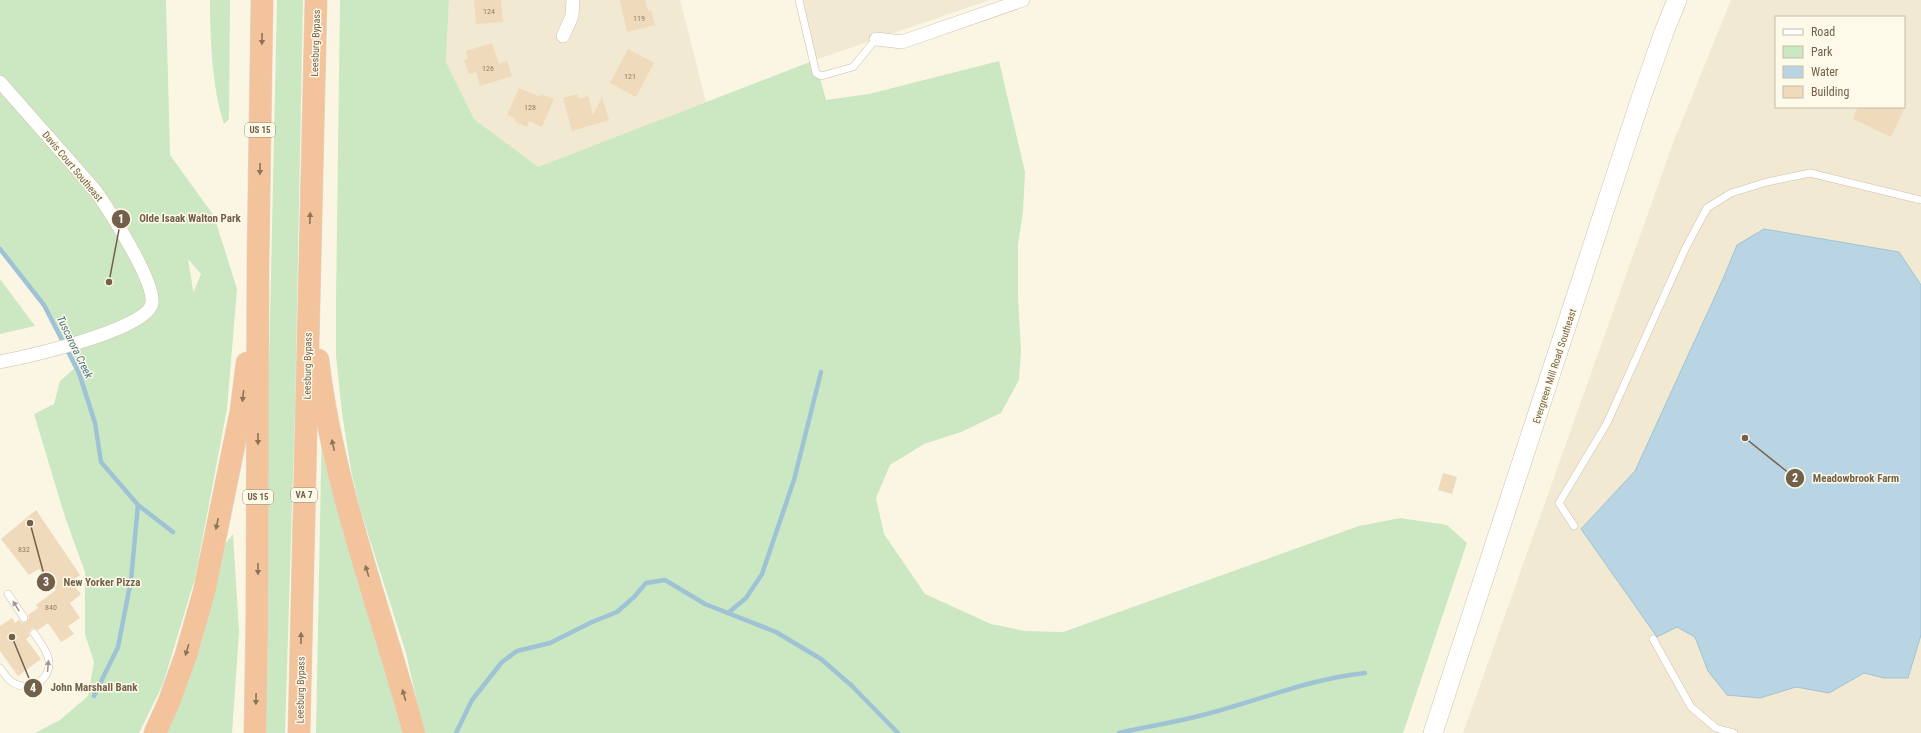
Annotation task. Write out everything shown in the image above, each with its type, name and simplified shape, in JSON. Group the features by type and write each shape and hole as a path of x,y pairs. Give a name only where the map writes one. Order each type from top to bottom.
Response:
{"highway":[{"name":"US 15","path":"255,733 258,615 258,260 262,0"},
{"name":"Leesburg Bypass","path":"300,733 309,257 316,0"},
{"path":"309,257 320,377 330,434 343,492 414,733"},
{"path":"155,733 169,702 184,661 204,592 241,411 258,260"}],"main road":[{"name":"Evergreen Mill Road Southeast","path":"1433,733 1641,98 1677,0"}],"street":[{"path":"563,36 572,16 573,0"},
{"path":"876,39 902,42 1023,0"},
{"name":"Davis Court Southeast","path":"0,82 95,190 140,263 151,292 152,302 151,308 145,314 124,326 54,350 0,362"}],"lane":[{"path":"799,0 816,73 822,76 852,66 876,39"},
{"path":"1574,526 1559,503 1607,423 1686,247 1707,208 1731,193 1766,182 1810,172 1921,200"},
{"path":"8,594 24,618"},
{"path":"0,668 13,683 21,686 30,686 42,681 48,669 49,661 47,653 34,633"},
{"path":"1653,639 1690,707 1716,728 1734,733"}],"shaded area":[{"path":"449,0 680,0 706,102 538,168 474,119 446,62"},
{"path":"803,0 990,0 815,60"},
{"path":"1731,0 1921,0 1921,733 1463,733 1673,143"}],"green space":[{"path":"0,0 166,0 170,155 214,216 237,289 227,409 195,578 163,684 139,733 35,733 60,720 88,696 94,662 85,634 85,572 65,517 34,414 54,404 60,381 76,367 44,305 0,249","holes":["188,259 201,274 194,291"]},
{"path":"210,0 230,0 229,119 224,124 214,79 210,30"},
{"path":"277,0 303,0 295,410 285,733 261,733"},
{"path":"340,0 449,0 446,62 474,119 538,167 815,60 826,100 869,94 999,61 1025,172 1023,212 1018,244 1018,297 1021,351 1019,380 1001,413 961,432 924,444 890,465 876,498 884,534 925,594 991,624 1025,631 1063,632 1359,526 1400,518 1447,525 1467,543 1403,733 424,733 406,653 360,509 351,470 342,413 336,356"},
{"path":"0,279 35,326 0,334"},
{"path":"322,418 395,701 402,733 316,733"},
{"path":"233,534 239,632 232,733 167,733 224,546"}],"water":[{"path":"1764,229 1899,252 1921,285 1921,635 1908,678 1884,678 1864,673 1829,693 1796,687 1760,698 1727,695 1708,671 1695,637 1677,627 1657,637 1581,529 1635,471 1723,279 1737,245"}],"building":[{"path":"474,0 501,0 503,22 476,24"},
{"path":"620,0 645,0 648,11 651,10 655,25 627,32"},
{"path":"492,43 499,64 507,61 512,76 480,86 476,72 469,74 464,60 468,59 466,51"},
{"path":"628,49 654,63 636,97 610,83"},
{"path":"519,88 540,97 541,94 554,99 542,127 529,121 527,127 514,121 515,118 507,115"},
{"path":"578,94 579,99 588,96 593,115 602,97 609,120 572,131 563,98"},
{"path":"1858,108 1905,108 1891,137 1853,119"},
{"path":"1443,473 1457,477 1452,494 1438,490"},
{"path":"36,510 80,575 71,582 81,594 70,603 80,618 68,626 74,634 61,642 48,623 38,630 34,628 31,629 29,633 30,636 26,639 41,659 18,676 0,651 0,626 12,618 15,623 19,620 22,623 26,622 29,618 28,615 38,608 36,605 56,590 39,569 29,575 1,539"}],"waterway":[{"name":"Tuscarora Creek","path":"0,249 44,305 79,373 95,423 101,462 138,505 173,532"},
{"path":"728,613 746,598 762,574 794,480 821,372"},
{"path":"94,696 118,647 131,580 138,505"},
{"path":"456,733 472,700 502,662 517,651 550,643 592,622 617,612 634,597 646,583 665,580 705,604 776,632 821,659 852,686 898,733"},
{"path":"1119,733 1178,721 1233,707 1307,684 1365,673"}],"place":[{"name":"Olde Isaak Walton Park","path":"109,282"},
{"name":"Meadowbrook Farm","path":"1745,438"},
{"name":"New Yorker Pizza","path":"30,523"},
{"name":"John Marshall Bank","path":"12,637"}]}
